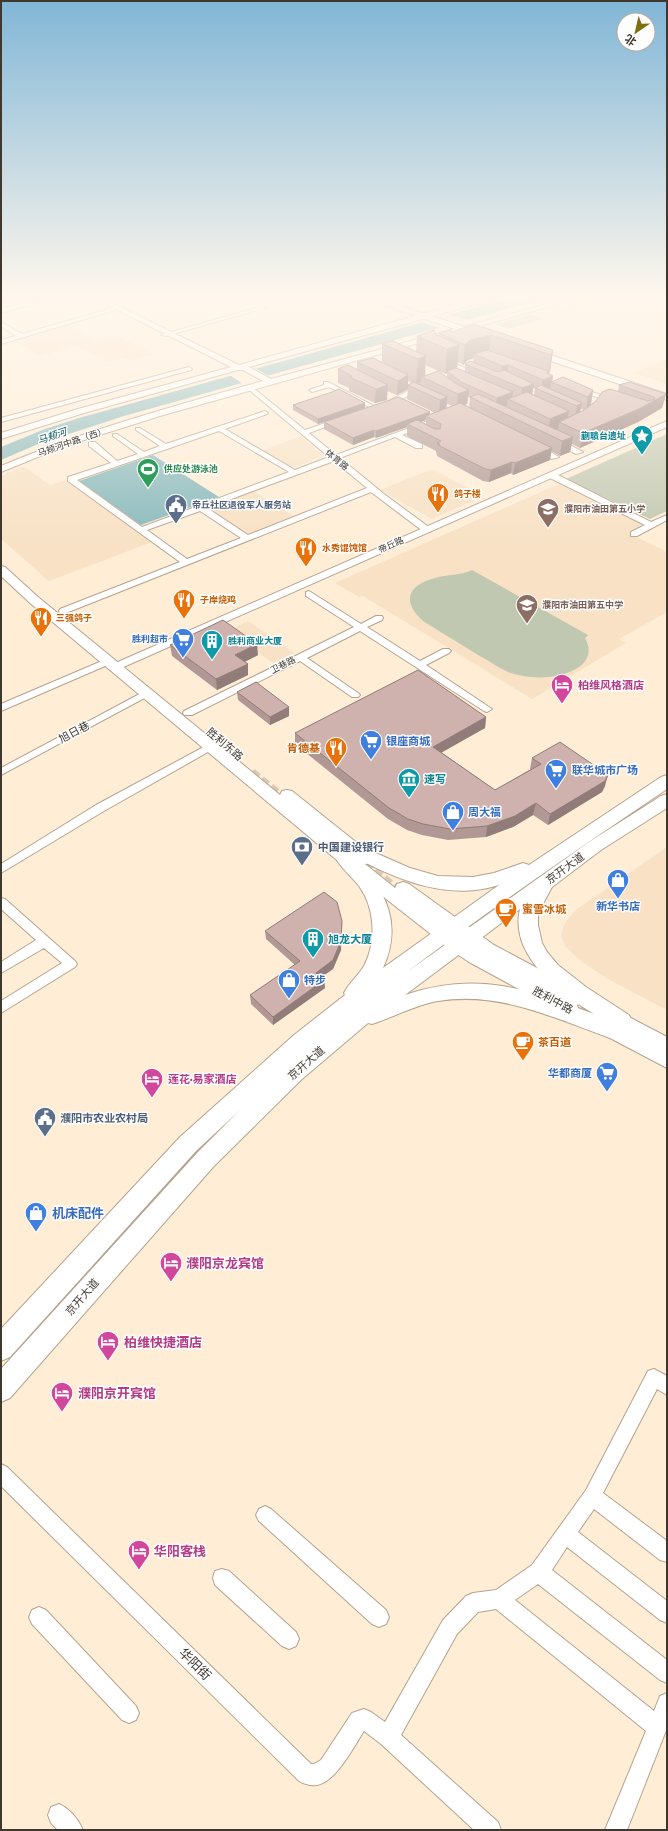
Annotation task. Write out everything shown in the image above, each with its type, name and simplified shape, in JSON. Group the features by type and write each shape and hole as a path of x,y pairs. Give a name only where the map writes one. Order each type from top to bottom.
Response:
{"main road":[{"path":"620,380 667,397"},
{"path":"630,380 667,392"},
{"name":"胜利东路","path":"1,557 63,611 147,693 211,746 455,936"},
{"name":"胜利东路","path":"1,570 117,664 188,713 350,854"},
{"name":"京开大道","path":"1,1348 188,1144 277,1062 328,1019 455,936 545,872 667,781"},
{"name":"京开大道","path":"545,872 595,846 667,800"},
{"path":"350,854 429,881 472,884 545,872"},
{"path":"328,1019 366,979 374,966 382,932 376,900 359,873 350,854"},
{"path":"545,872 530,908 529,928 533,948 543,963 560,979 616,1025"},
{"name":"京开大道","path":"1,1389 206,1159 294,1072 455,936"},
{"name":"胜利中路","path":"455,936 534,990 667,1046"},
{"path":"350,1025 416,999 438,993 484,990 504,994 616,1025"},
{"name":"胜利中路","path":"616,1025 667,1060"}],"street":[{"path":"1,420 145,380"},
{"path":"1,436 59,417 195,380"},
{"path":"249,380 255,386"},
{"path":"265,380 269,382"},
{"name":"马颊河中路（西）","path":"1,469 78,439 274,380"},
{"path":"368,410 398,400 414,390 430,383"},
{"path":"312,390 328,384 375,408"},
{"name":"体育路","path":"255,386 304,433 372,489 427,530"},
{"path":"574,387 617,403"},
{"path":"595,395 598,401 597,405"},
{"path":"186,562 71,479 265,413"},
{"path":"140,530 416,427 435,417 450,414"},
{"path":"304,433 346,418"},
{"name":"帝丘路","path":"117,664 667,424"},
{"path":"416,427 423,431"},
{"path":"220,428 294,472"},
{"path":"138,429 166,447"},
{"path":"396,434 418,446"},
{"path":"555,434 548,437 579,452"},
{"path":"115,435 144,455"},
{"path":"92,444 117,464"},
{"path":"529,444 555,457"},
{"path":"551,475 651,525"},
{"path":"63,611 372,489"},
{"path":"200,507 247,538"},
{"path":"634,534 667,517"},
{"path":"309,594 487,709"},
{"name":"卫巷路","path":"188,713 379,618"},
{"path":"420,665 446,651"},
{"path":"300,657 355,695"},
{"path":"1,708 117,664"},
{"name":"旭日巷","path":"1,772 147,693"},
{"path":"1,869 100,808 211,746"},
{"path":"1,902 71,964 1,1008"},
{"path":"1,968 45,941"},
{"path":"388,1738 450,1627 473,1603 499,1599 539,1572 592,1496 660,1382"},
{"name":"华阳街","path":"1,1473 306,1774 317,1775 328,1767 359,1720 364,1719 388,1738 490,1830"},
{"path":"592,1496 667,1553"},
{"path":"265,1515 379,1616"},
{"path":"565,1534 667,1613"},
{"path":"539,1572 667,1673"},
{"path":"222,1578 289,1639"},
{"path":"499,1599 657,1727"},
{"path":"39,1618 129,1712"},
{"path":"616,1830 667,1703"}],"shaded area":[{"path":"656,380 667,380 667,384"},
{"path":"301,436 323,456 290,469 261,451"},
{"path":"23,466 50,485 66,480 152,542 49,581 1,539 1,476"},
{"path":"432,469 484,496 432,519 380,490"},
{"name":"濮阳市油田第五中学","path":"561,483 647,525 630,534 667,552 667,612 619,639 626,643 532,699 363,596 359,597 335,583"},
{"path":"252,490 293,516 246,534 207,507"},
{"path":"248,621 294,653 273,663 228,631"},
{"path":"667,847 667,1010 606,978 581,961 566,947 561,936 563,927 567,920 577,909"}],"green space":[{"name":"蒯聩台遗址","path":"667,434 667,511 650,519 566,479"},
{"path":"472,570 588,635 585,638 589,650 583,664 571,671 554,676 535,677 516,675 478,655 423,621 416,614 410,600 414,589 419,585 435,578"}],"water":[{"name":"马颊河","path":"214,380 251,380 124,416 38,444 1,460 1,447 45,429"},
{"name":"供应处游泳池","path":"153,455 219,497 141,525 79,481"}],"pier":[{"path":"238,380 260,380 245,385"}],"building":[{"path":"357,380 379,380 388,385 376,389"},
{"path":"429,380 451,380 469,390 458,394"},
{"path":"459,380 486,380 513,392 497,398"},
{"path":"504,380 526,380 534,384 522,388"},
{"path":"555,380 571,380 593,390 588,397 551,382"},
{"path":"414,382 447,397 440,400 408,385"},
{"path":"629,382 666,394 641,408 583,433 559,422 584,410 596,401 602,392 610,389 648,401 655,399 654,397 619,385"},
{"path":"541,385 582,403 577,406 535,388"},
{"path":"339,389 365,403 318,419 293,405 332,392"},
{"path":"527,392 569,411 550,419 508,399"},
{"path":"478,394 573,437 562,441 470,397"},
{"path":"399,397 430,412 353,438 324,422"},
{"path":"460,403 552,448 515,463 512,462 491,470 485,469 438,445 440,444 437,443 441,441 407,424 417,420 435,429 440,429 441,424 426,416"},
{"name":"胜利商业大厦","path":"223,620 257,644 235,655 248,664 216,679 170,645"},
{"name":"银座商城","path":"418,670 486,717 433,747 495,790 541,764 532,758 560,742 608,775 605,781 550,814 536,803 515,816 487,826 450,829 423,824 408,819 389,808 295,733"},
{"path":"256,682 289,707 270,717 237,692"},
{"name":"旭龙大厦","path":"324,892 337,902 342,921 341,941 333,960 316,973 324,980 273,1017 250,995 300,961 265,931"}],"tunnel":[{"path":"252,772 289,802"},
{"path":"356,856 404,894"},
{"path":"471,927 525,886"},
{"path":"567,1000 603,1019"},
{"path":"81,1282 145,1207 224,1125"}],"place":[{"name":"蒯聩台遗址","path":"642,456"},
{"name":"供应处游泳池","path":"148,488"},
{"name":"鸽子楼","path":"438,514"},
{"name":"帝丘社区退役军人服务站","path":"176,524"},
{"name":"濮阳市油田第五小学","path":"548,528"},
{"name":"水秀馄饨馆","path":"306,568"},
{"name":"子岸烧鸡","path":"184,620"},
{"name":"濮阳市油田第五中学","path":"527,624"},
{"name":"三强鸽子","path":"41,638"},
{"name":"胜利超市","path":"183,658"},
{"name":"胜利商业大厦","path":"212,660"},
{"name":"柏维风格酒店","path":"562,704"},
{"name":"银座商城","path":"371,760"},
{"name":"肯德基","path":"336,768"},
{"name":"联华城市广场","path":"556,790"},
{"name":"速写","path":"409,798"},
{"name":"周大福","path":"453,832"},
{"name":"中国建设银行","path":"302,866"},
{"name":"新华书店","path":"618,900"},
{"name":"蜜雪冰城","path":"506,928"},
{"name":"旭龙大厦","path":"313,958"},
{"name":"特步","path":"289,1000"},
{"name":"茶百道","path":"523,1062"},
{"name":"华都商厦","path":"607,1092"},
{"name":"莲花·易家酒店","path":"152,1098"},
{"name":"濮阳市农业农村局","path":"45,1138"},
{"name":"机床配件","path":"36,1232"},
{"name":"濮阳京龙宾馆","path":"171,1282"},
{"name":"柏维快捷酒店","path":"108,1362"},
{"name":"濮阳京开宾馆","path":"62,1412"},
{"name":"华阳客栈","path":"139,1570"}]}
